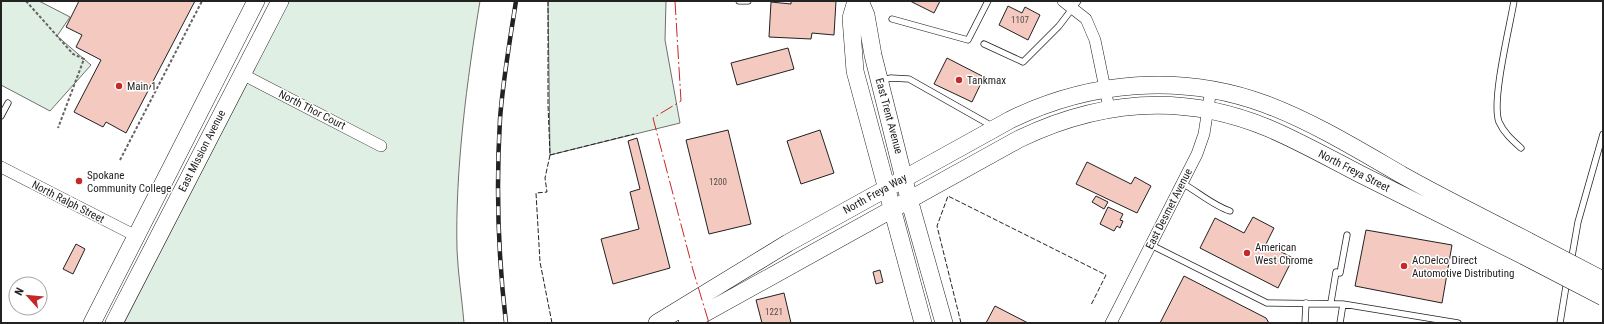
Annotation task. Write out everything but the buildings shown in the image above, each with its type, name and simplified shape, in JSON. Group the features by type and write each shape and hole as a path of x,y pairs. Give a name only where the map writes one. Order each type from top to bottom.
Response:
{"main road":[{"name":"East Mission Avenue","path":"92,323 256,1"},
{"name":"East Mission Avenue","path":"114,323 280,1"},
{"name":"East Trent Avenue","path":"856,1 851,18 855,70 923,323"},
{"name":"East Trent Avenue","path":"860,1 866,15 873,55 905,178 909,199 944,323"},
{"name":"North Freya Street","path":"1104,88 1154,84 1211,89 1265,104 1298,118 1345,142 1437,194 1603,297"},
{"name":"North Freya Way","path":"687,318 788,243 886,188 995,128 1048,103 1104,88"},
{"name":"North Freya Street","path":"1108,108 1161,105 1208,111 1245,120 1288,138 1526,249 1603,280"},
{"name":"North Freya Way","path":"657,323 687,318 724,302 892,210 985,156 1039,129 1108,108"},
{"path":"724,302 748,279 786,255 789,248 788,243"}],"street":[{"path":"1063,1 1076,5 1086,19 1095,40 1108,108"},
{"name":"North Thor Court","path":"242,74 381,146"},
{"name":"East Desmet Avenue","path":"1111,323 1197,154 1204,134 1211,89"},
{"name":"North Ralph Street","path":"1,167 136,236"}],"lane":[{"path":"739,1 748,1"},
{"path":"892,19 968,40 988,1"},
{"path":"1514,1 1498,88 1497,111 1503,130 1521,148"},
{"path":"984,44 1022,62 1076,5"},
{"path":"879,80 891,78 909,79 995,128"},
{"path":"1,116 8,103"},
{"path":"1560,323 1578,222 1603,134"},
{"path":"1182,183 1221,208 1230,211"},
{"path":"1331,302 1336,272 1340,273 1347,235"},
{"path":"1151,245 1267,303 1280,304 1331,302 1458,323"},
{"path":"1305,323 1306,303"},
{"path":"1340,323 1343,304"}],"path":[{"path":"26,1 73,54 84,59 58,128"},
{"path":"120,160 202,1"}],"green space":[{"path":"1,1 39,1 70,17 57,36 91,65 50,111 1,85"},
{"path":"289,1 480,1 466,93 458,188 457,250 464,323 124,323"},
{"path":"548,1 666,1 665,40 680,123 550,155"}],"railway":[{"path":"506,323 503,298 498,196 499,144 503,89 516,1"}],"fence":[{"path":"548,1 548,105 550,155 545,178 547,192 536,193 540,262 552,323"},
{"path":"550,155 634,134"},
{"path":"961,323 937,226 948,196 1106,275 1091,305"}],"power":[{"path":"675,1 681,101 653,118 693,270 709,323"}],"place":[{"name":"Tankmax","path":"959,80"},
{"name":"Main 1","path":"119,86"},
{"name":"Spokane Community College","path":"79,181"},
{"name":"American West Chrome","path":"1247,253"},
{"name":"ACDelco Direct Automotive Distributing","path":"1404,266"}]}
